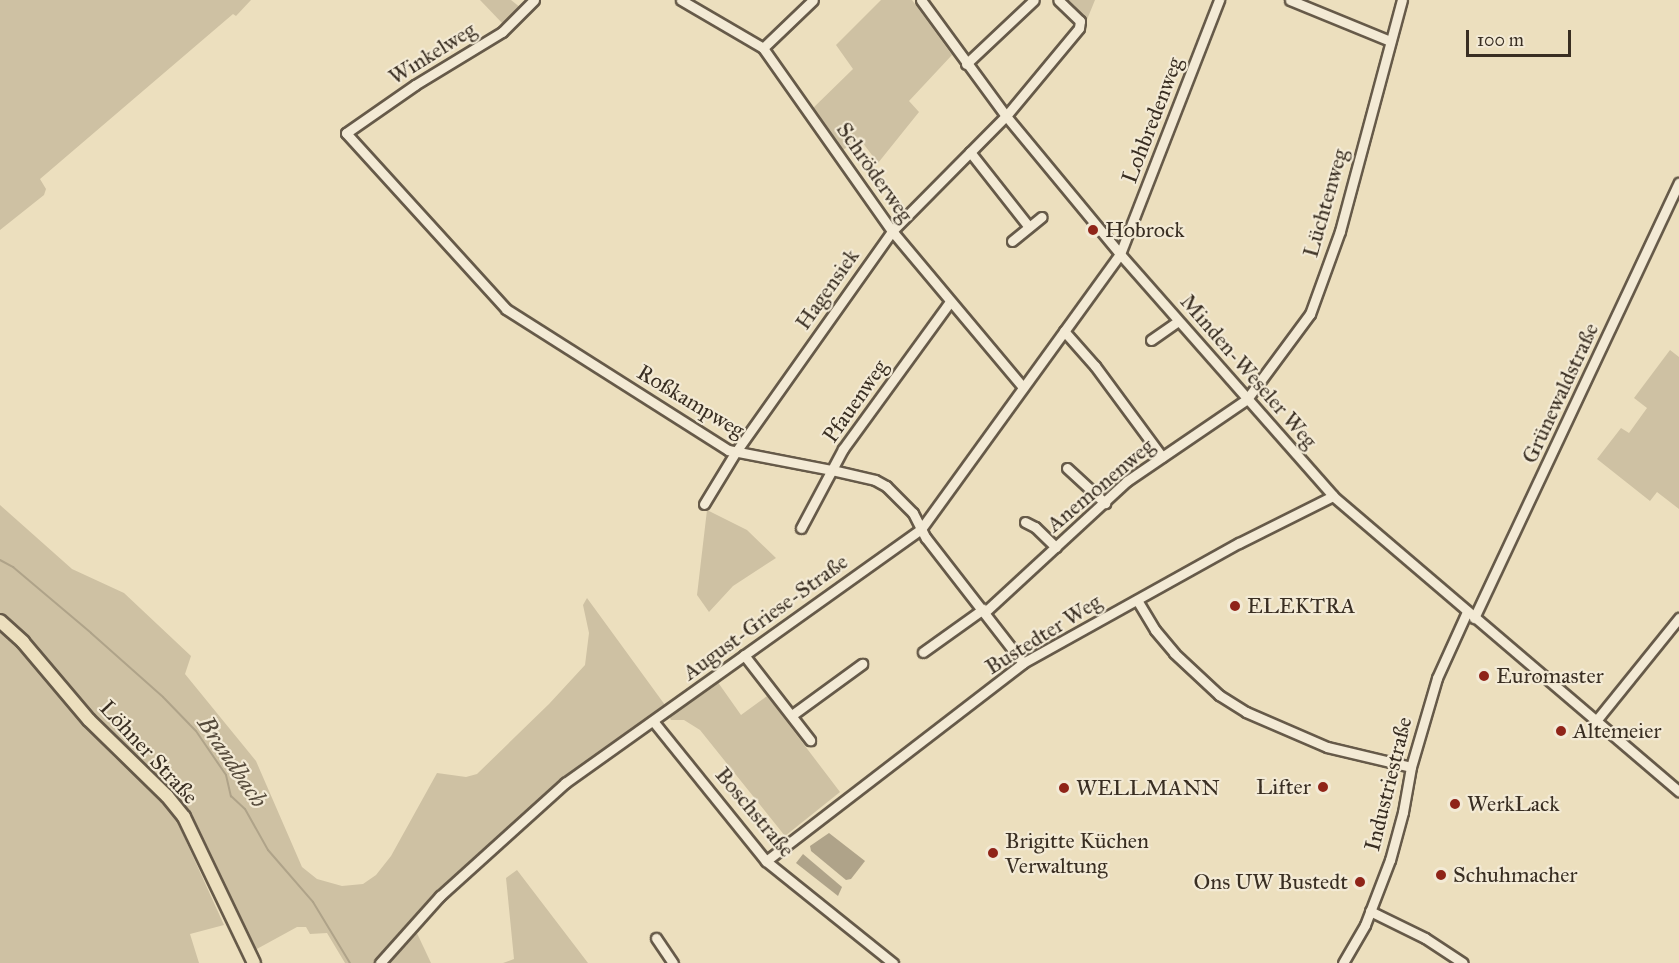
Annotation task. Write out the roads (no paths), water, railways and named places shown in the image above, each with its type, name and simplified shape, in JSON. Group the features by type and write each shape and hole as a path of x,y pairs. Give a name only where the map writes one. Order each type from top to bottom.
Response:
{"main road":[{"name":"Löhner Straße","path":"0,621 23,642 89,720 167,796 184,817 254,963"}],"street":[{"name":"Winkelweg","path":"346,133 415,85 495,37 534,0"},
{"name":"Schröderweg","path":"681,0 764,48 892,231 950,303 1023,387"},
{"path":"764,48 813,0"},
{"name":"Minden-Weseler Weg","path":"921,0 1006,116 1120,254 1333,496 1595,722 1679,791"},
{"path":"966,64 1034,0"},
{"name":"Hagensiek","path":"704,504 735,453 892,231 1006,116 1079,28 1080,21 1058,0"},
{"name":"Lohbredenweg","path":"1120,254 1219,0"},
{"path":"1290,0 1390,41"},
{"name":"Lüchtenweg","path":"1247,399 1310,314 1340,231 1402,0"},
{"name":"Roßkampweg","path":"346,133 506,309 735,453 832,470 875,480 886,486 913,513 921,529 1023,663"},
{"path":"970,152 1029,227"},
{"name":"Grünewaldstraße","path":"1471,615 1679,183"},
{"path":"1012,241 1042,217"},
{"name":"August-Griese-Straße","path":"380,963 440,896 565,783 921,529 1120,254"},
{"name":"Pfauenweg","path":"801,528 843,449 950,303"},
{"path":"1151,340 1179,321"},
{"path":"1064,331 1095,366 1162,457"},
{"name":"Anemonenweg","path":"922,652 984,610 1127,481 1247,399"},
{"path":"1067,468 1105,503"},
{"name":"Bustedter Weg","path":"766,861 1023,663 1239,543 1333,496"},
{"path":"1025,522 1035,527 1056,547"},
{"path":"1137,600 1155,630 1174,654 1219,695 1246,712 1321,745 1411,767"},
{"name":"Industriestraße","path":"1343,963 1370,911 1398,834 1411,767 1437,678 1471,615"},
{"path":"1595,722 1679,618"},
{"path":"744,655 810,740"},
{"path":"792,715 862,664"},
{"name":"Boschstraße","path":"653,721 766,861 893,963"},
{"path":"1370,911 1425,938 1463,963"},
{"path":"656,938 673,963"}],"waterway":[{"name":"Brandbach","path":"0,560 13,567 91,633 163,697 196,731 226,775 231,796 245,809 268,850 313,902 350,963"}],"place":[{"name":"Hobrock","path":"1093,230"},
{"name":"ELEKTRA","path":"1235,606"},
{"name":"Euromaster","path":"1484,676"},
{"name":"Altemeier","path":"1561,731"},
{"name":"Lifter","path":"1323,787"},
{"name":"WELLMANN","path":"1064,788"},
{"name":"WerkLack","path":"1455,804"},
{"name":"Brigitte Küchen Verwaltung","path":"993,853"},
{"name":"Schuhmacher","path":"1441,875"},
{"name":"Ons UW Bustedt","path":"1360,882"}]}
